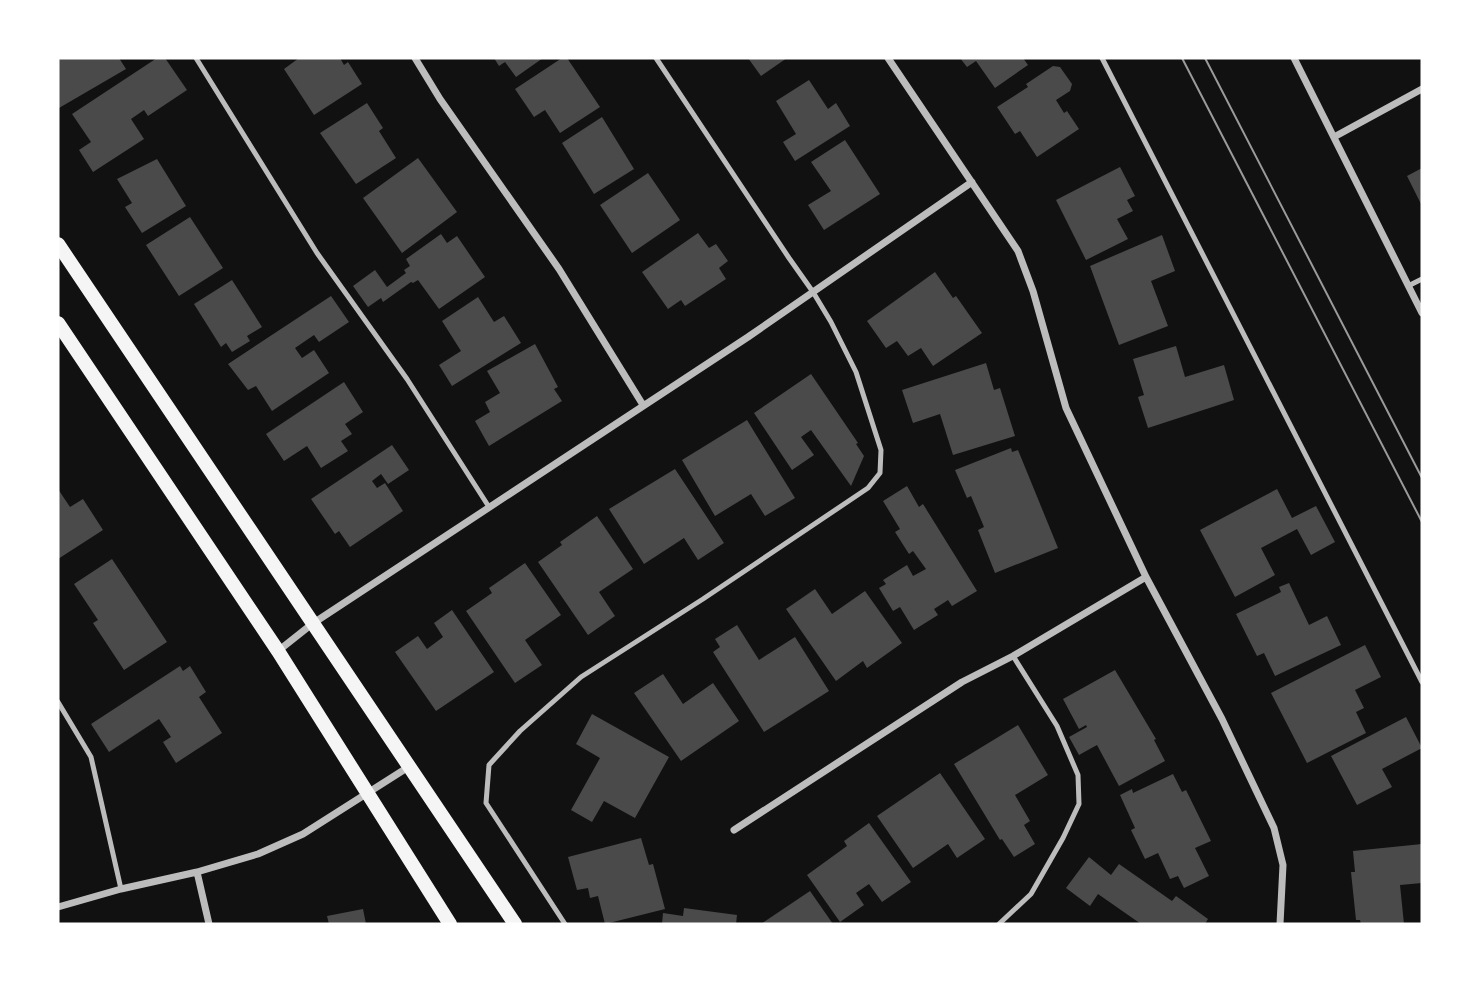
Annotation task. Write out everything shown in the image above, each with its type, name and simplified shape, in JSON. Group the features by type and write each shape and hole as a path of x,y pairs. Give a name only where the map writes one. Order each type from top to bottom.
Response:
{"main road":[{"path":"58,244 515,924"},
{"path":"58,323 278,651 450,924"}],"street":[{"path":"415,58 440,99 559,269 643,405"},
{"path":"888,58 1018,251 1033,291 1066,408 1146,577 1222,719 1274,828 1283,865 1280,924"},
{"path":"1294,58 1422,313"},
{"path":"1334,137 1422,89"},
{"path":"278,651 312,624 748,337 972,182"},
{"path":"734,830 962,682 1013,656 1146,577"},
{"path":"58,907 258,854 303,834 411,766"},
{"path":"197,872 209,924"}],"lane":[{"path":"196,58 317,253 407,379 489,507"},
{"path":"565,924 486,803 489,765 520,732 581,677 868,488 880,473 881,450 856,372 831,322 656,58"},
{"path":"1102,58 1422,682"},
{"path":"1408,286 1422,279"},
{"path":"999,924 1031,894 1079,804 1078,775 1057,726 1013,656"},
{"path":"58,702 91,757 121,889"}],"building":[{"path":"58,58 119,58 126,69 59,108"},
{"path":"157,58 165,58 187,90 148,116 144,110 131,119 144,139 93,172 79,150 91,142 72,114"},
{"path":"299,58 340,58 344,65 348,62 362,84 314,115 284,69"},
{"path":"494,58 543,58 516,77 505,62 499,66"},
{"path":"562,58 567,58 600,107 560,133 545,110 534,117 515,89"},
{"path":"748,58 787,58 761,76"},
{"path":"960,58 1023,58 1028,65 995,88 976,61 967,67"},
{"path":"1053,66 1060,67 1072,84 1070,91 1056,100 1079,129 1037,157 1020,131 1015,134 997,107 1028,87 1026,84"},
{"path":"809,80 828,109 836,103 850,126 795,161 783,142 796,134 776,101"},
{"path":"367,103 383,128 379,131 396,158 356,184 320,133"},
{"path":"602,117 634,169 594,194 562,143"},
{"path":"845,140 880,194 824,230 808,205 831,191 811,162"},
{"path":"418,158 457,212 402,253 363,198"},
{"path":"157,159 186,206 142,233 125,207 132,203 117,179"},
{"path":"1120,167 1135,196 1127,200 1133,211 1117,219 1128,239 1086,260 1056,200"},
{"path":"1422,168 1422,206 1407,176"},
{"path":"648,173 680,220 632,253 600,205"},
{"path":"190,217 223,268 179,296 146,245"},
{"path":"698,233 709,248 716,244 728,261 719,268 726,279 685,306 681,300 668,309 642,272"},
{"path":"441,234 447,243 457,236 485,277 439,309 418,280 383,302 381,298 368,307 353,286 375,270 387,287 406,273 404,270 410,266 406,259"},
{"path":"1162,235 1175,271 1151,281 1168,326 1119,345 1090,266"},
{"path":"935,272 982,333 933,366 921,348 908,356 897,341 886,348 867,321"},
{"path":"232,280 262,327 247,336 250,341 232,352 226,343 221,347 194,304"},
{"path":"331,296 349,322 319,342 314,335 295,348 302,358 314,350 329,373 272,411 256,386 248,390 228,364"},
{"path":"478,297 494,322 504,316 521,343 452,386 439,365 461,351 442,321"},
{"path":"535,344 558,387 554,389 562,401 489,446 475,421 490,412 485,402 500,393 487,371"},
{"path":"1176,346 1185,377 1224,365 1234,400 1148,428 1138,397 1144,395 1133,359"},
{"path":"986,363 994,390 1000,388 1015,436 953,455 940,414 913,423 902,390"},
{"path":"811,374 864,456 851,486 811,430 801,437 814,455 792,470 754,413"},
{"path":"344,382 363,412 345,424 352,434 341,441 348,451 321,468 307,446 284,461 266,434"},
{"path":"747,420 795,498 765,516 751,494 715,516 682,460"},
{"path":"392,445 409,470 388,484 381,474 372,481 377,488 385,483 403,511 350,547 339,531 335,534 311,499"},
{"path":"1011,448 1012,452 1018,450 1058,548 995,573 978,530 984,527 971,496 967,498 955,470"},
{"path":"675,469 724,543 698,560 684,538 644,564 609,509"},
{"path":"907,486 919,507 923,504 977,591 952,606 948,600 934,609 938,615 914,630 900,607 893,611 879,588 886,584 883,580 907,565 913,576 926,569 913,551 909,554 895,532 900,529 883,501"},
{"path":"58,489 70,507 83,499 103,530 58,559"},
{"path":"1277,489 1292,518 1316,506 1335,542 1311,555 1297,529 1261,548 1275,575 1235,597 1200,530"},
{"path":"597,516 633,569 599,592 615,616 588,635 538,562 562,545 560,542"},
{"path":"112,559 167,642 124,670 93,623 98,620 74,584"},
{"path":"525,563 561,615 525,640 542,665 515,683 466,611 492,593 489,588"},
{"path":"1289,583 1309,625 1327,616 1341,645 1275,676 1264,653 1257,656 1236,614 1281,592 1279,587"},
{"path":"815,589 832,614 865,591 902,643 867,668 863,661 836,681 786,609"},
{"path":"452,610 494,672 436,711 395,652 418,636 427,649 443,637 434,623"},
{"path":"737,625 759,660 795,637 829,691 764,732 713,652 720,647 715,639"},
{"path":"1365,645 1381,677 1355,690 1364,708 1356,712 1366,733 1307,763 1271,693"},
{"path":"180,666 183,671 190,666 206,692 199,697 222,733 176,763 163,742 171,737 159,719 109,752 91,724"},
{"path":"1115,670 1156,739 1154,740 1165,761 1119,786 1097,745 1079,755 1069,737 1087,727 1086,725 1079,729 1063,699"},
{"path":"663,674 683,704 713,683 739,721 681,761 634,693"},
{"path":"592,714 669,757 635,818 604,801 592,822 571,810 600,758 576,744"},
{"path":"1406,717 1422,748 1382,769 1392,787 1357,805 1331,756"},
{"path":"1018,725 1048,775 1015,795 1030,821 1024,825 1035,844 1014,857 1002,839 1000,840 954,764"},
{"path":"940,773 985,839 957,858 948,844 913,868 877,816"},
{"path":"1173,774 1182,792 1186,790 1211,841 1195,848 1209,876 1184,888 1178,876 1170,879 1158,853 1145,859 1131,830 1135,828 1120,795 1132,789 1133,793"},
{"path":"869,823 911,882 882,902 869,884 856,893 864,905 840,922 807,875 847,846 844,841"},
{"path":"641,838 649,865 653,864 665,909 605,924 598,896 590,898 588,888 577,890 568,857"},
{"path":"1422,844 1422,883 1400,885 1404,924 1361,924 1360,920 1356,920 1351,872 1355,872 1353,851"},
{"path":"1089,857 1111,875 1119,864 1172,901 1176,896 1208,919 1205,924 1141,924 1098,894 1090,906 1066,888"},
{"path":"810,891 833,924 761,924"},
{"path":"684,908 737,915 736,924 662,924 663,913 683,916"},
{"path":"363,909 366,924 329,924 327,916"}],"tram line":[{"path":"1182,58 1422,522"},
{"path":"1205,58 1422,478"}]}
